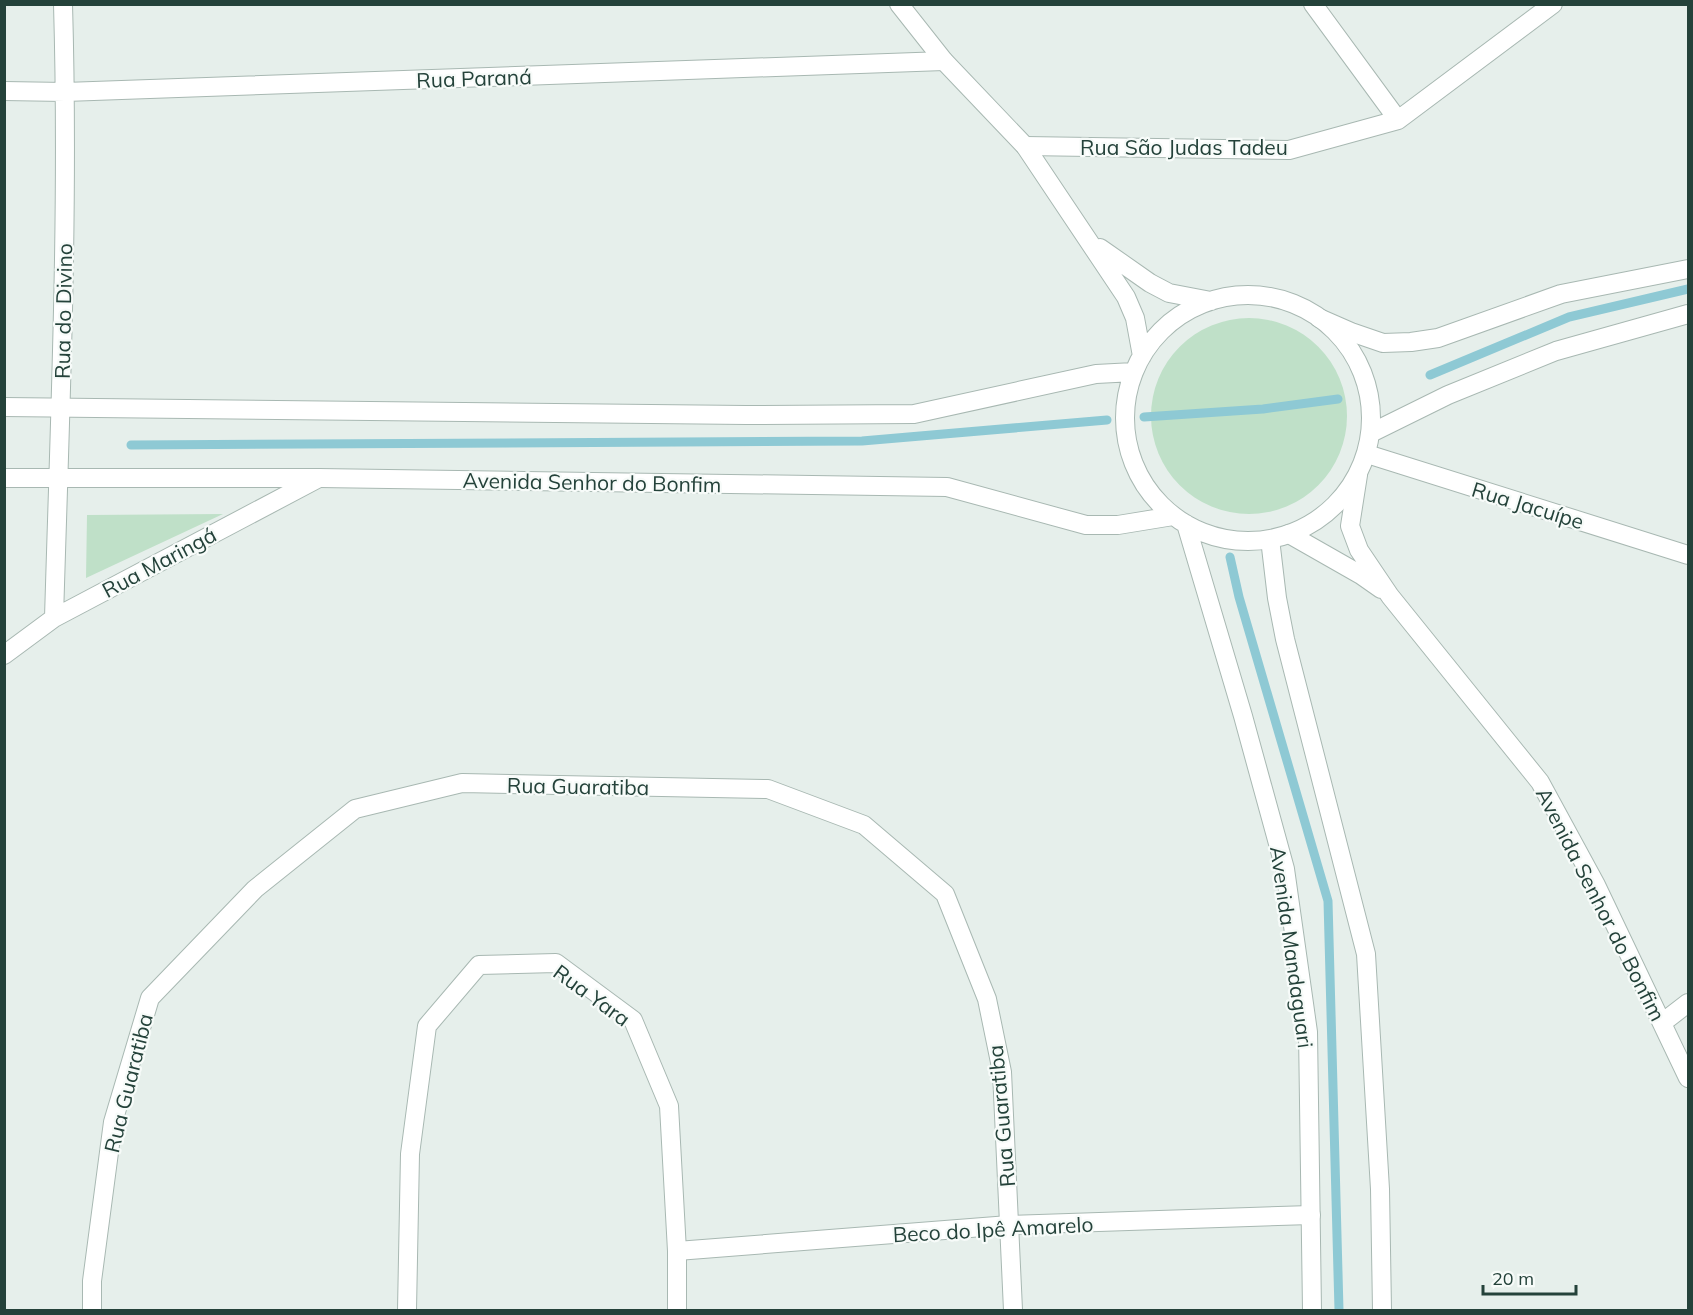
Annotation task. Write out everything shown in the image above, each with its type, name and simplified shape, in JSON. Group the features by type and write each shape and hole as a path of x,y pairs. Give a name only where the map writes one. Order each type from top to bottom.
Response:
{"street":[{"name":"Rua do Divino","path":"54,618 62,407 65,92 63,4"},
{"path":"899,4 944,62 1025,146 1126,297 1135,318 1142,356"},
{"path":"1313,4 1398,120"},
{"name":"Rua São Judas Tadeu","path":"1025,146 1289,150 1398,120 1553,4"},
{"name":"Rua Paraná","path":"4,91 65,92 944,62"},
{"path":"1087,238 1150,283 1169,293 1212,301"},
{"path":"1319,318 1343,341 1360,368 1368,389 1371,433 1366,454 1349,491 1336,505 1306,527 1270,539 1236,541 1218,538 1180,520 1150,493 1129,450 1125,418 1126,403 1134,372 1142,356 1164,329 1179,317 1212,301 1230,297 1267,297 1286,301 1351,332 1383,343 1411,342 1438,338 1561,294 1689,269"},
{"path":"1371,433 1448,395 1556,351 1689,314"},
{"path":"4,407 746,415 915,414 1096,374 1134,372"},
{"name":"Rua Jacuípe","path":"1366,454 1689,555"},
{"name":"Avenida Senhor do Bonfim","path":"1358,475 1350,526 1359,550 1390,596 1540,782 1596,885 1689,1078"},
{"name":"Avenida Senhor do Bonfim","path":"4,478 319,478 947,487 1086,525 1180,520"},
{"name":"Rua Maringá","path":"4,655 54,618 319,478"},
{"name":"Avenida Mandaguari","path":"1180,520 1243,716 1285,869 1308,1032 1312,1311"},
{"name":"Avenida Senhor do Bonfim","path":"1289,534 1361,576 1390,596"},
{"path":"1270,539 1277,598 1285,639 1366,954 1380,1189 1382,1311"},
{"name":"Rua Guaratiba","path":"92,1311 92,1281 113,1122 150,998 255,889 355,809 462,783 768,789 864,825 945,894 987,999 1002,1072 1013,1311"},
{"name":"Rua Yara","path":"407,1311 410,1154 427,1026 479,965 556,963 633,1020 669,1106 677,1311"},
{"path":"1662,1023 1689,1003"},
{"name":"Beco do Ipê Amarelo","path":"676,1251 1009,1225 1311,1215"}],"green space":[{"path":"1239,318 1259,318 1295,329 1304,334 1325,354 1340,378 1347,406 1347,426 1340,454 1331,471 1311,492 1295,503 1278,510 1259,514 1239,514 1211,507 1194,498 1167,471 1155,445 1151,426 1151,406 1158,378 1167,361 1194,334 1220,322"},
{"path":"223,514 86,578 87,515"}],"waterway":[{"path":"1430,375 1569,317 1688,289"},
{"path":"1144,417 1263,409 1338,399"},
{"path":"131,445 862,441 1107,420"},
{"path":"1230,557 1239,597 1328,901 1339,1310"}]}
